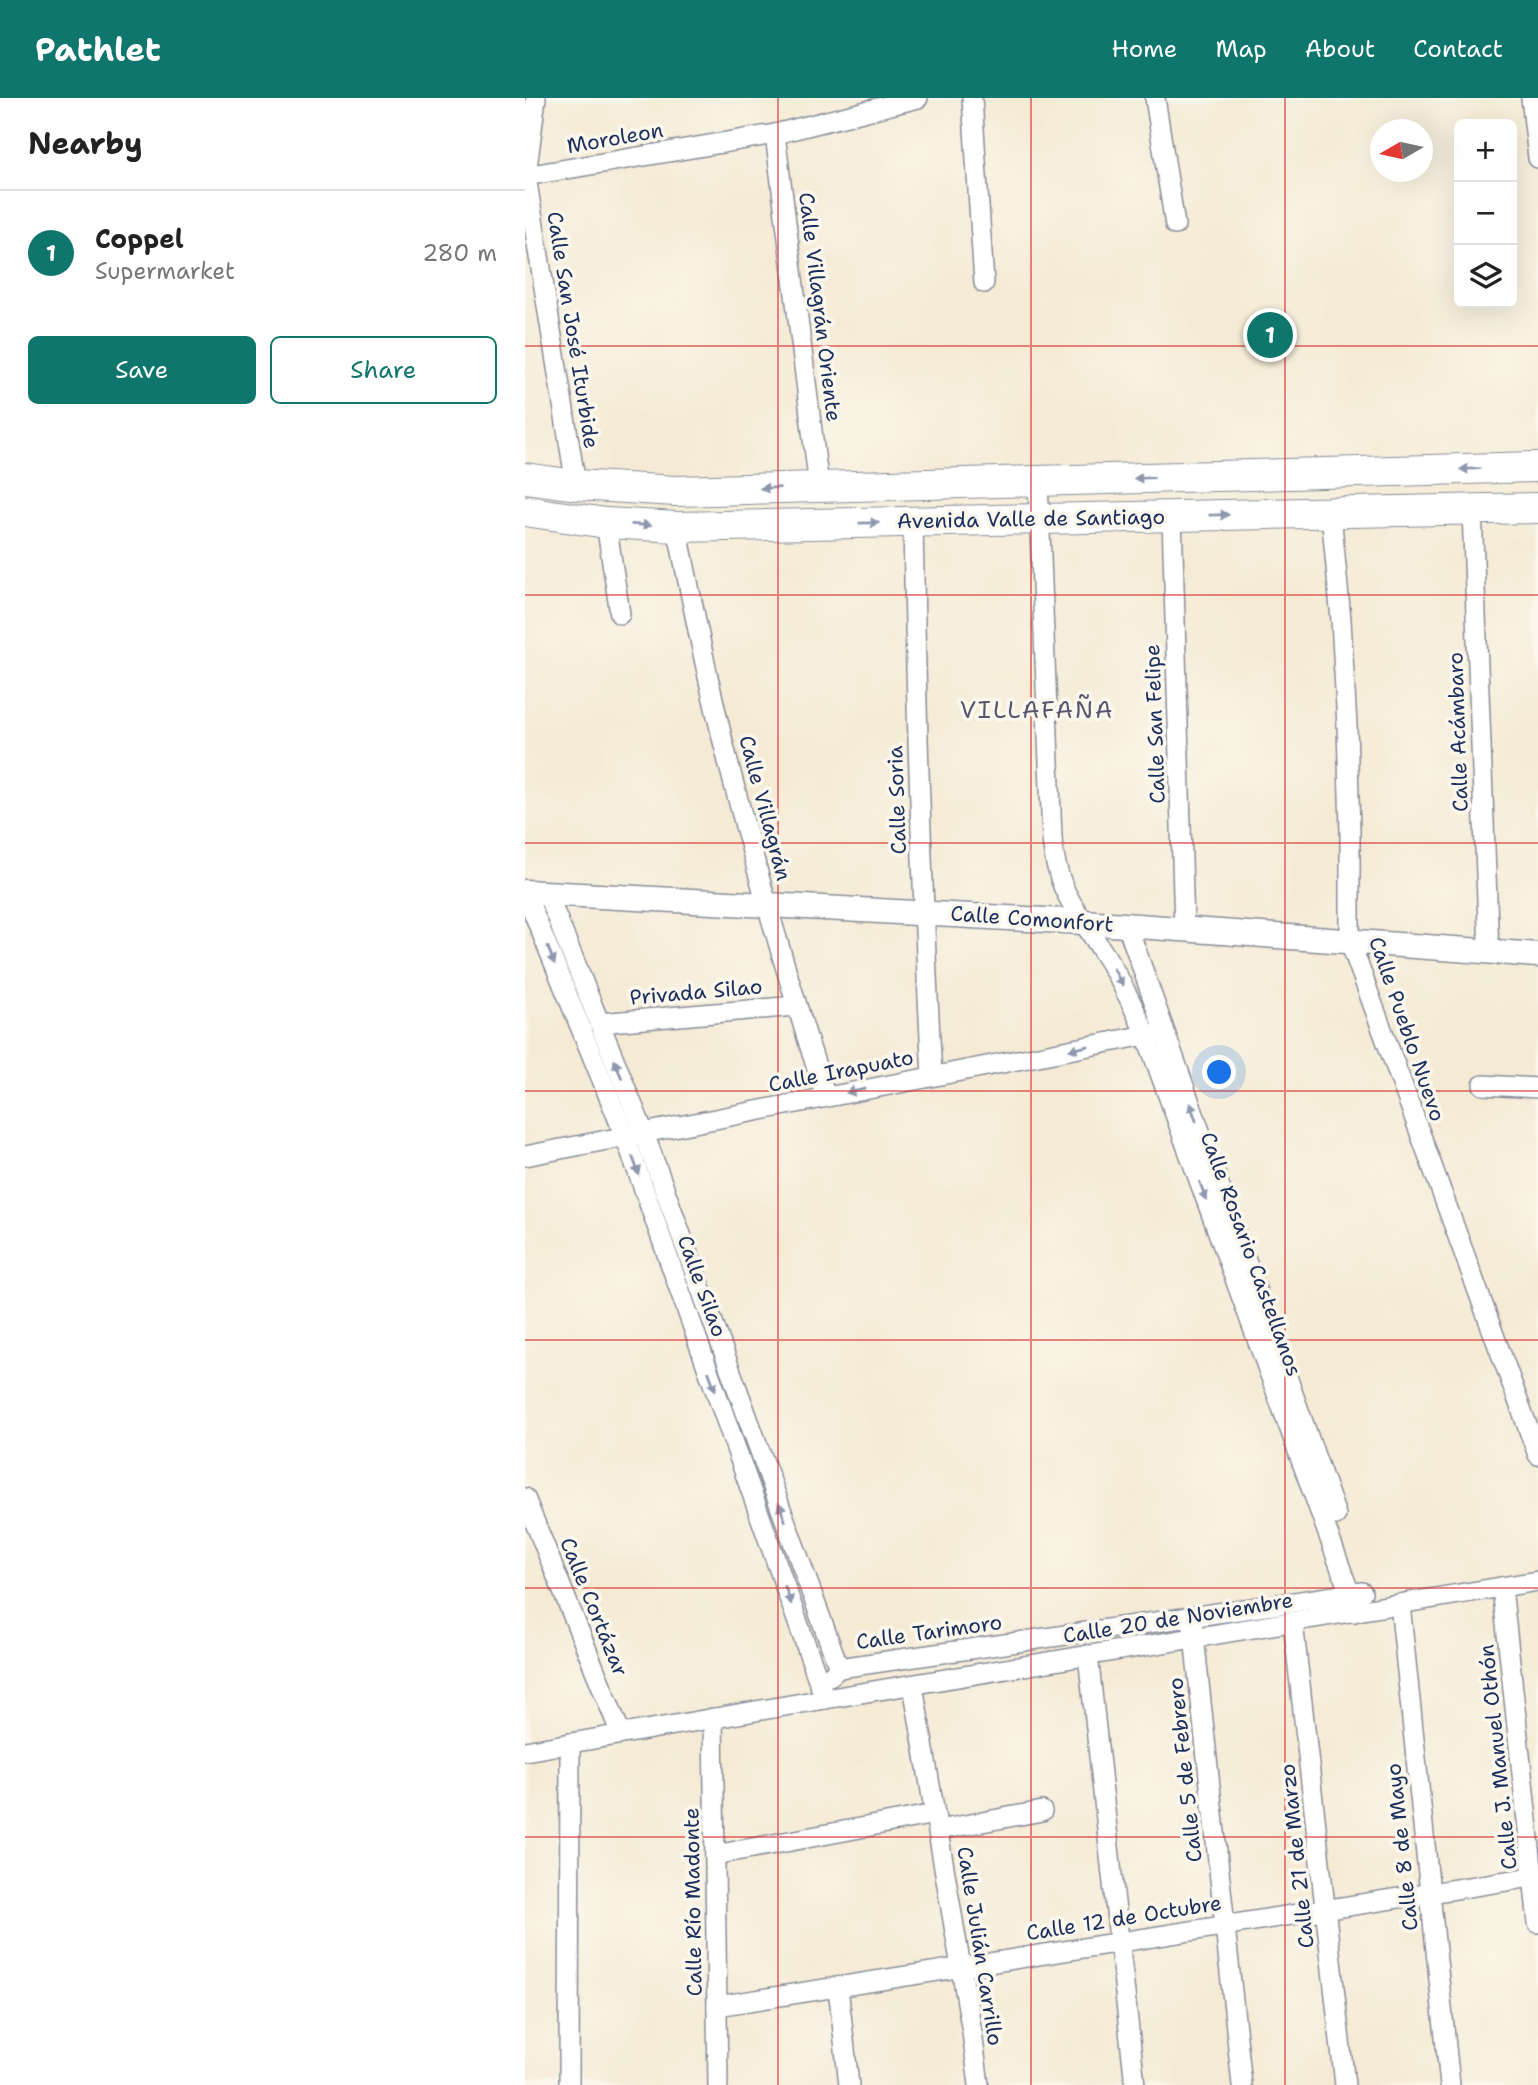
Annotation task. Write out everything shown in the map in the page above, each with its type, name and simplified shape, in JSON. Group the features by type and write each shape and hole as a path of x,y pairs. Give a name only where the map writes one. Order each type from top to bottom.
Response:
{"main road":[{"name":"Avenida Valle de Santiago","path":"525,478 576,485 676,491 1538,467"},
{"name":"Avenida Valle de Santiago","path":"525,512 606,523 677,527 1538,509"}],"street":[{"name":"Calle San José Iturbide","path":"536,98 526,171 576,485"},
{"name":"Moroleon","path":"526,171 775,134 918,98"},
{"path":"972,98 984,283"},
{"path":"1155,98 1175,225"},
{"path":"1531,98 1538,158"},
{"name":"Calle Villagrán Oriente","path":"775,134 819,487"},
{"name":"Calle Rosario Castellanos","path":"1038,481 1053,856 1064,891 1156,1033"},
{"name":"Calle Acámbaro","path":"1472,510 1489,952"},
{"name":"Calle Pueblo Nuevo","path":"1331,513 1347,726 1350,942 1533,1430 1538,1455"},
{"name":"Calle San Felipe","path":"1172,516 1184,929"},
{"name":"Calle Soria","path":"913,522 916,718 932,1076"},
{"path":"606,523 620,614"},
{"name":"Calle Villagrán","path":"677,527 733,779 766,904 826,1097"},
{"name":"Calle Comonfort","path":"532,892 1083,922 1538,955"},
{"name":"Calle Silao","path":"532,892 599,1023 825,1699"},
{"name":"Calle Silao","path":"532,892 635,1134 839,1668"},
{"name":"Calle Rosario Castellanos","path":"1127,925 1156,1033 1358,1602"},
{"name":"Privada Silao","path":"599,1023 796,1006"},
{"name":"Calle Irapuato","path":"525,1156 1156,1033"},
{"path":"1483,1085 1538,1088"},
{"name":"Calle Cortázar","path":"525,1498 621,1734"},
{"name":"Calle 20 de Noviembre","path":"825,1699 1293,1622 1358,1602 1400,1604 1538,1581"},
{"name":"Calle J. Manuel Othón","path":"1502,1587 1536,1876 1538,1923"},
{"name":"Calle Tarimoro","path":"825,1699 826,1685 833,1672 839,1668 1192,1617 1358,1602"},
{"name":"Calle 8 de Mayo","path":"1400,1604 1450,2085"},
{"name":"Calle 5 de Febrero","path":"1192,1617 1241,2085"},
{"name":"Calle 21 de Marzo","path":"1293,1622 1345,2085"},
{"path":"1088,1656 1135,2085"},
{"name":"Calle Julián Carrillo","path":"913,1685 979,2085"},
{"path":"525,1751 825,1699"},
{"name":"Calle Río Madonte","path":"713,1718 718,2085"},
{"path":"569,2085 570,1743"},
{"path":"715,1855 936,1822 1042,1811"},
{"name":"Calle 12 de Octubre","path":"717,2006 1536,1876"},
{"path":"838,1987 849,2085"}],"place":[{"name":"Coppel","path":"1270,335"}],"district":[{"name":"VILLAFAÑA","path":"1037,710"}]}
